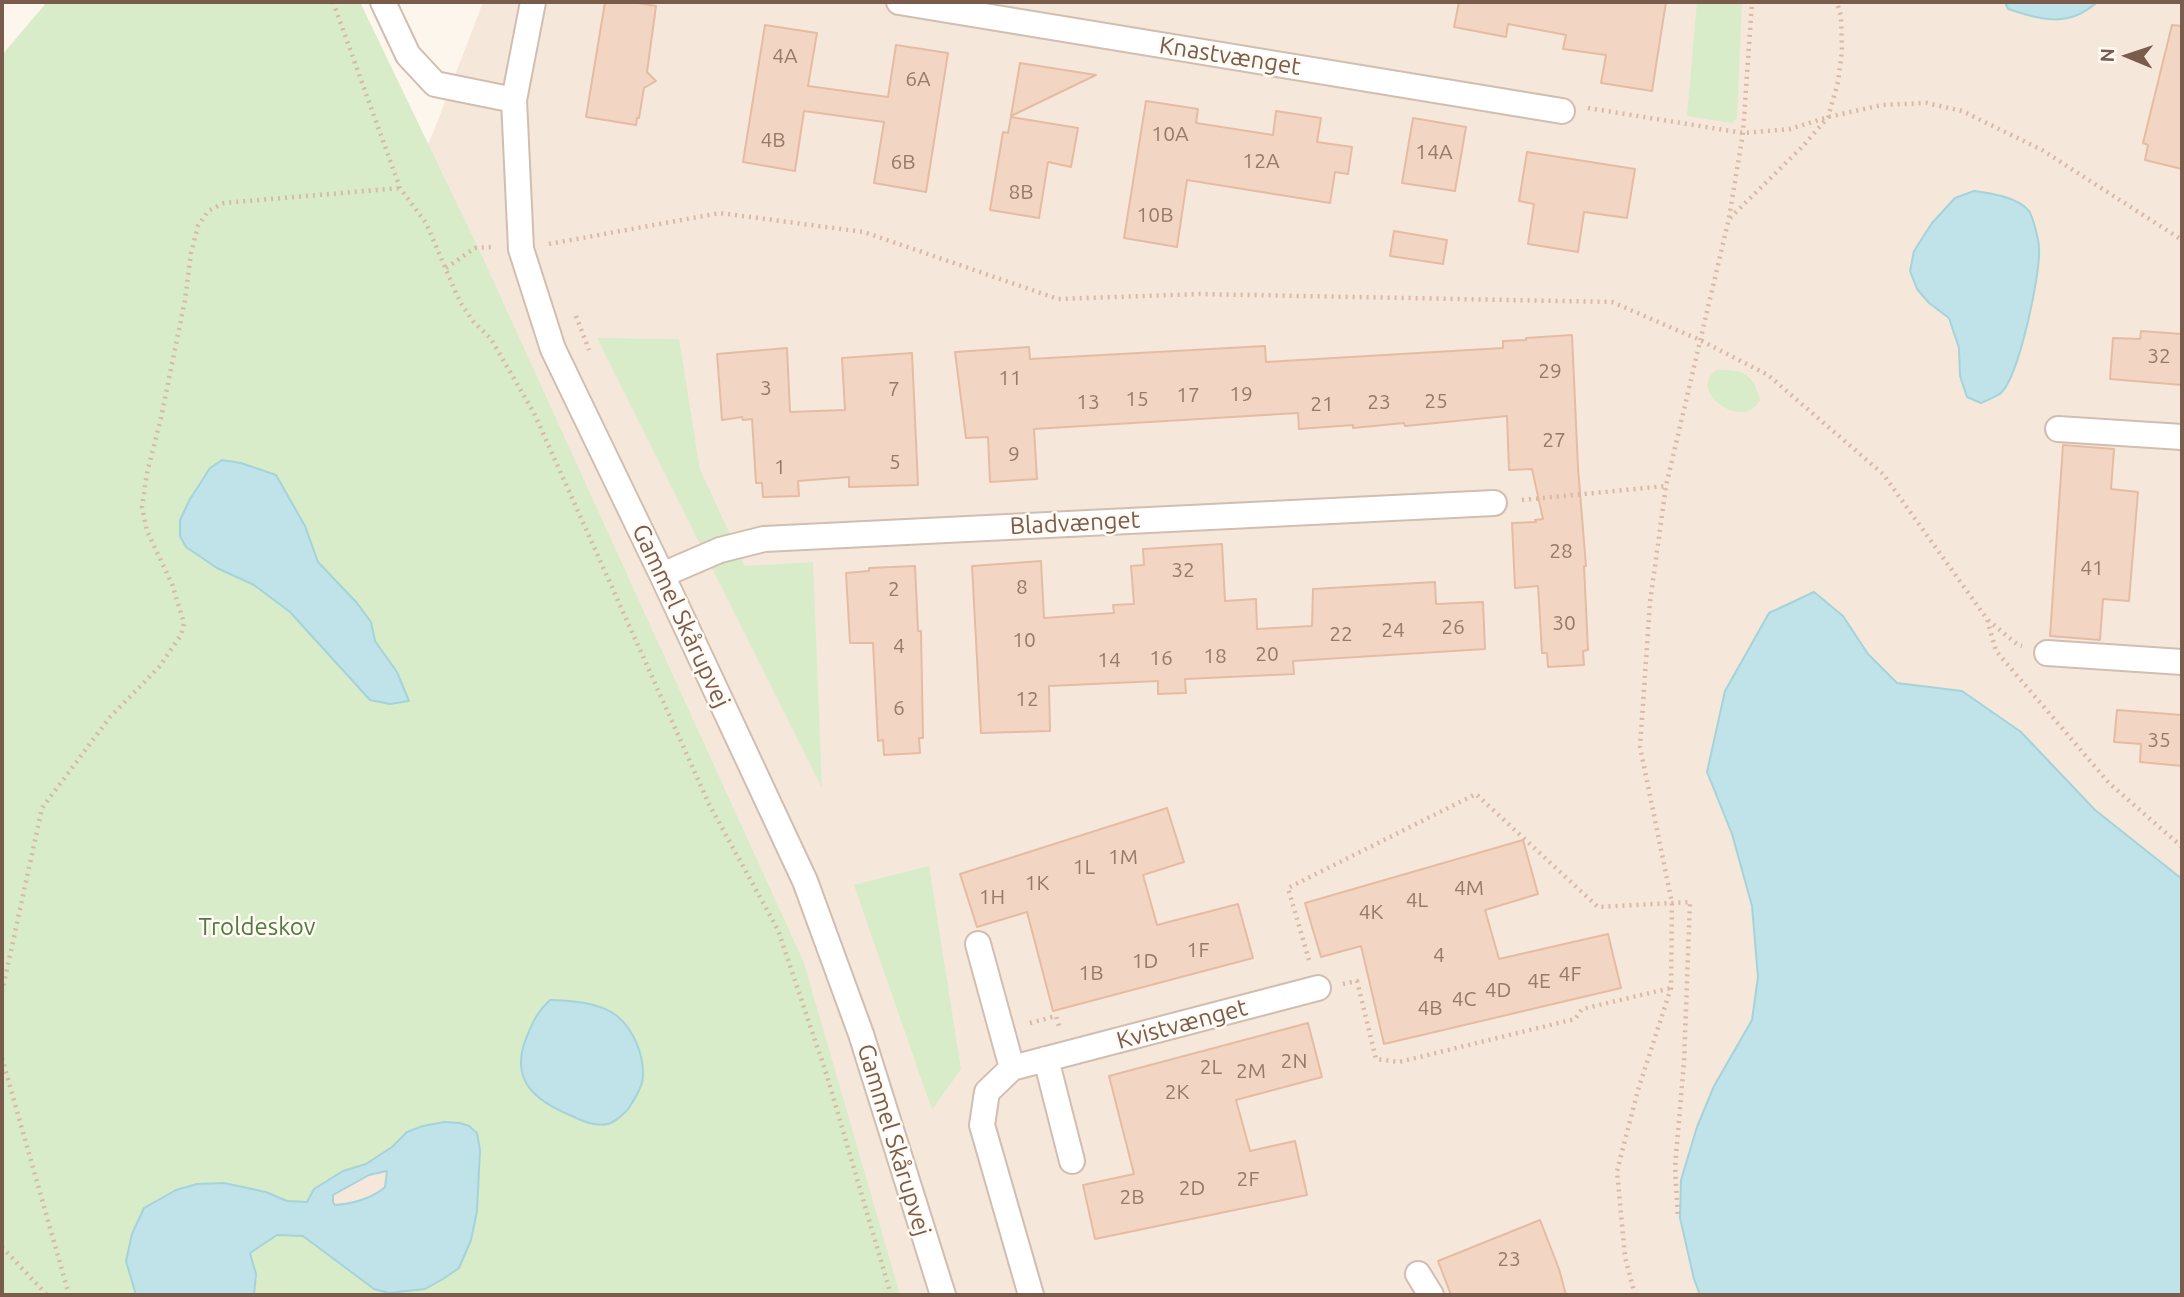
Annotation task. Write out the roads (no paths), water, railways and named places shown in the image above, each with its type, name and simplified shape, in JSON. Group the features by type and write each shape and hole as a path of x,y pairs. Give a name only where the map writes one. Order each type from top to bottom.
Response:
{"street":[{"path":"383,2 408,55 435,84 514,100"},
{"name":"Gammel Skårupvej","path":"533,2 514,100 521,249 553,349 805,881 861,1034 943,1295"},
{"name":"Knastvænget","path":"898,2 1562,111"},
{"path":"2058,429 2182,437"},
{"name":"Bladvænget","path":"662,575 720,550 764,539 1494,503"},
{"path":"2047,653 2182,662"},
{"path":"978,944 1012,1068 987,1093 982,1125 1031,1295"},
{"name":"Kvistvænget","path":"1012,1068 1318,988"},
{"path":"1046,1059 1072,1161"}],"water":[{"path":"2005,2 2097,2 2076,16 2055,19 2008,9"},
{"path":"1974,191 2003,196 2024,206 2032,218 2039,248 2033,300 2015,367 2001,393 1981,403 1967,397 1960,376 1959,348 1949,318 1929,303 1917,289 1910,271 1914,251 1932,223 1955,198"},
{"path":"222,460 241,463 276,475 305,526 318,562 371,622 375,641 397,672 409,701 390,704 370,700 290,612 254,585 217,568 186,547 180,536 180,520 210,468"},
{"path":"1814,592 1843,616 1868,654 1897,683 1962,691 2021,732 2095,810 2182,879 2182,1295 1700,1295 1680,1218 1681,1180 1697,1127 1714,1086 1752,1020 1758,977 1752,906 1732,834 1707,772 1725,691 1769,613"},
{"path":"550,1000 585,1003 610,1011 623,1021 636,1042 643,1065 642,1082 629,1108 611,1123 590,1123 558,1110 536,1095 523,1076 522,1051 527,1036 536,1016"},
{"path":"444,1122 469,1126 477,1133 480,1150 477,1211 471,1240 459,1268 443,1279 425,1289 389,1293 374,1289 303,1236 277,1235 250,1253 256,1274 254,1295 136,1295 126,1261 132,1234 144,1208 176,1190 197,1184 224,1183 266,1192 287,1201 307,1202 314,1189 343,1171 366,1164 392,1147 407,1132","holes":["387,1171 385,1187 355,1202 335,1205 333,1202 333,1195 369,1175"]}],"park label":[{"name":"Troldeskov","path":"257,927"}]}
